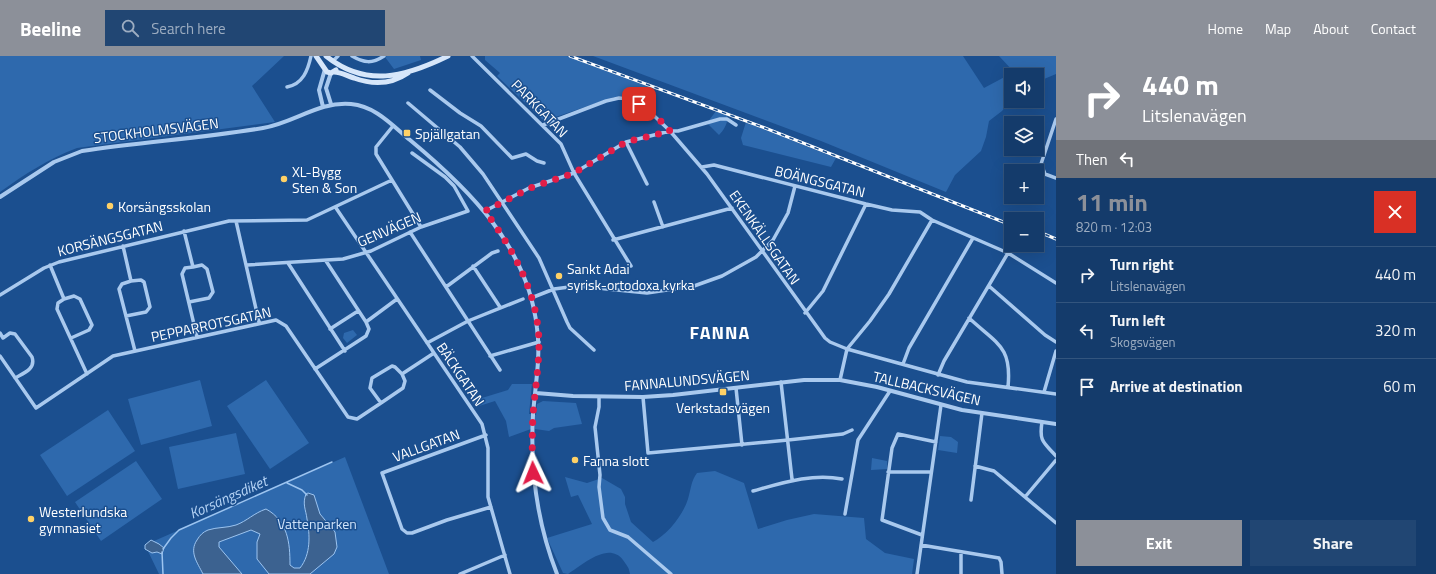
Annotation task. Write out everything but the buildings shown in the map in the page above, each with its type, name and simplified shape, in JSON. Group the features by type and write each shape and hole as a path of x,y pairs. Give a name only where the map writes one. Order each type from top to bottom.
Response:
{"main road":[{"path":"316,56 324,68 332,72 340,72 362,81 378,83 401,78 410,71"},
{"path":"333,59 351,72 370,77 380,77 410,71 448,56"},
{"path":"324,68 325,63 333,59"},
{"path":"332,72 337,66 333,59"}],"street":[{"path":"287,87 298,81 307,73 311,56"},
{"path":"352,56 368,62 376,61 384,56"},
{"name":"PARKGATAN","path":"472,56 561,144 574,173 613,240 631,266"},
{"path":"323,107 319,90 324,68"},
{"path":"332,72 326,88 331,104 349,104 365,107 380,115 448,172 485,211 512,250 535,312 539,342 533,416 533,454 536,497 548,550 556,574"},
{"path":"430,90 460,113 481,126 512,158 526,154 536,162 544,163"},
{"name":"EKENKÄLLSGATAN","path":"543,125 606,101 619,98 629,99 647,109 670,131 702,167 824,338 847,349 938,375 967,382 1056,394"},
{"path":"408,103 460,147 484,174 539,258 570,328 594,350"},
{"name":"STOCKHOLMSVÄGEN","path":"0,197 54,162 82,151 264,128 331,104"},
{"path":"485,211 530,188 574,173 626,142 670,131 678,131 720,119 727,118 736,125"},
{"path":"1056,119 1041,164 1045,174 1056,178"},
{"path":"393,126 375,150 378,158 420,227"},
{"path":"626,142 647,184"},
{"name":"GENVÄGEN","path":"247,265 343,259 366,253 420,227 468,211 454,186 445,177 412,153"},
{"name":"BOÄNGSGATAN","path":"702,167 714,165 892,210 920,212 932,220 1008,253 1056,283"},
{"name":"KORSÄNGSGATAN","path":"0,296 50,266 123,246 236,220 307,220 336,208 392,180"},
{"path":"531,298 554,289 589,287 642,294 682,288 722,276 756,257 773,240 788,213 795,186"},
{"path":"654,202 663,227"},
{"path":"805,313 823,291 866,204"},
{"name":"BÄCKGATAN","path":"336,208 482,424 486,435 488,452 487,488 510,574"},
{"path":"613,240 732,208"},
{"path":"236,220 259,322"},
{"path":"840,380 847,349 870,321 889,294 932,220"},
{"path":"184,231 193,267"},
{"path":"410,232 500,370"},
{"path":"903,364 909,348 973,238"},
{"path":"123,246 131,281"},
{"path":"446,287 473,266 492,253 498,251"},
{"path":"938,375 944,360 1008,253"},
{"path":"315,369 368,334 369,329 366,322 358,312 326,261"},
{"path":"288,263 345,350"},
{"path":"189,302 209,298 213,292 207,269 202,265 185,268 182,274 197,337"},
{"path":"50,266 64,299"},
{"path":"473,266 500,307"},
{"path":"126,316 146,312 150,307 144,282 141,280 131,281 122,284 120,287 126,316 135,351"},
{"path":"988,286 1045,335 1056,342"},
{"path":"71,338 89,330 92,325 80,299 74,296 64,299 58,303 57,309 87,374"},
{"path":"366,322 397,299"},
{"path":"427,343 468,321 523,299"},
{"path":"330,329 358,312"},
{"path":"969,318 1004,350 1010,369 1008,387"},
{"name":"PEPPARROTSGATAN","path":"16,378 36,408 108,358 259,322 276,320 284,324 348,417 357,419 381,403"},
{"path":"0,333 2,339 10,333 16,334 32,357 33,365 32,368 16,378 0,356"},
{"path":"490,356 539,342"},
{"path":"1044,392 1056,351"},
{"path":"402,374 434,353"},
{"path":"392,366 396,367 402,374 405,381 403,388 381,403 370,388 372,378 392,366"},
{"name":"FANNALUNDSVÄGEN","path":"536,393 599,397 643,397 804,380 840,380"},
{"name":"TALLBACKSVÄGEN","path":"840,380 890,391 941,406 1056,424"},
{"path":"781,382 792,480"},
{"path":"736,388 742,445"},
{"path":"845,514 858,440 890,391"},
{"path":"599,397 599,407 595,428 600,475 599,487 603,518 610,530 628,537 671,574"},
{"path":"643,397 648,452 742,445 843,434 852,430"},
{"path":"917,574 941,406"},
{"path":"971,500 982,413"},
{"path":"1042,422 1040,437 1056,456"},
{"path":"922,534 882,520 888,472 893,443 898,434 936,442"},
{"name":"VALLGATAN","path":"486,435 382,473 402,529 407,533 412,533 447,520 491,507"},
{"path":"1025,497 1056,460"},
{"path":"975,466 994,471 1056,523"},
{"path":"888,472 931,472"},
{"path":"753,491 792,480 833,477 842,479"},
{"path":"921,545 1000,560 1002,574"},
{"path":"961,552 961,574"},
{"path":"460,574 505,555"}],"green space":[{"path":"0,56 284,56 252,86 275,122 77,148 37,167 0,192"},
{"path":"420,56 421,60 394,69 385,57"},
{"path":"485,56 567,56 652,88 647,106 632,98 623,96 614,97 544,121 497,76 500,73 485,60"},
{"path":"593,56 963,56 984,88 1004,77 1004,108 989,121 986,137 981,151 955,175 946,192 821,141"},
{"path":"999,56 1056,56 1056,74 1044,79 1044,68 1010,68"},
{"path":"716,111 727,115 726,126 719,135 707,123"},
{"path":"746,122 836,158 831,167 743,145 741,138"},
{"path":"353,330 357,335 347,343 343,338 344,333"},
{"path":"200,380 212,426 141,445 128,399"},
{"path":"266,380 309,443 270,469 227,406"},
{"path":"512,384 532,384 529,414 531,414 531,429 509,437 506,421 495,401 476,407 472,401 508,390"},
{"path":"543,401 576,403 582,424 554,428 549,431 535,429 534,415 536,415 537,404"},
{"path":"108,410 135,451 67,496 40,455"},
{"path":"236,433 245,474 178,489 169,447"},
{"path":"940,436 951,437 958,442 957,453 938,450"},
{"name":"Vattenparken","path":"345,457 389,574 159,574 145,545"},
{"path":"872,458 887,461 887,469 871,470"},
{"path":"136,461 162,499 101,541 75,502"},
{"path":"715,471 744,483 758,529 814,514 864,518 866,539 885,553 914,559 912,574 630,574 623,560 617,555 610,553 596,556 568,574 563,573 547,538 592,524 578,495 571,497 565,477 587,483 602,478 621,489 625,497 625,504 631,522 653,542 659,539 679,518 686,505 692,482 697,473"}],"shaded area":[{"name":"Vattenparken","path":"308,493 314,495 320,514 335,532 337,547 334,554 310,574 269,574 257,559 257,542 260,534 251,530 219,542 219,547 242,574 203,574 196,561 194,553 195,544 200,535 215,528 236,525 266,509 279,520 286,533 290,565 294,568 300,568 304,563 309,544 309,531 304,504 306,494"},
{"path":"151,540 164,548 162,554 157,552 152,553 145,549 145,545"}],"waterway":[{"name":"Korsängsdiket","path":"163,549 179,530 332,462"},
{"path":"287,483 302,490 307,495"},
{"name":"Korsängsdiket","path":"162,552 163,574"}],"railway":[{"path":"570,56 765,128 1004,222"},
{"path":"1044,234 1056,239"}],"place":[{"name":"Spjällgatan","path":"407,133"},
{"name":"XL-Bygg Sten & Son","path":"284,179"},
{"name":"Korsängsskolan","path":"110,206"},
{"name":"Sankt Adai syrisk-ortodoxa kyrka","path":"559,276"},
{"name":"Verkstadsvägen","path":"723,392"},
{"name":"Fanna slott","path":"575,460"},
{"name":"Westerlundska gymnasiet","path":"31,519"}],"district":[{"name":"FANNA","path":"720,332"}],"route":[{"path":"533,473 533,416 539,342 538,327 531,298 512,250 485,211 530,188 574,173 603,154 626,142 670,131 653,113 639,104"}]}
